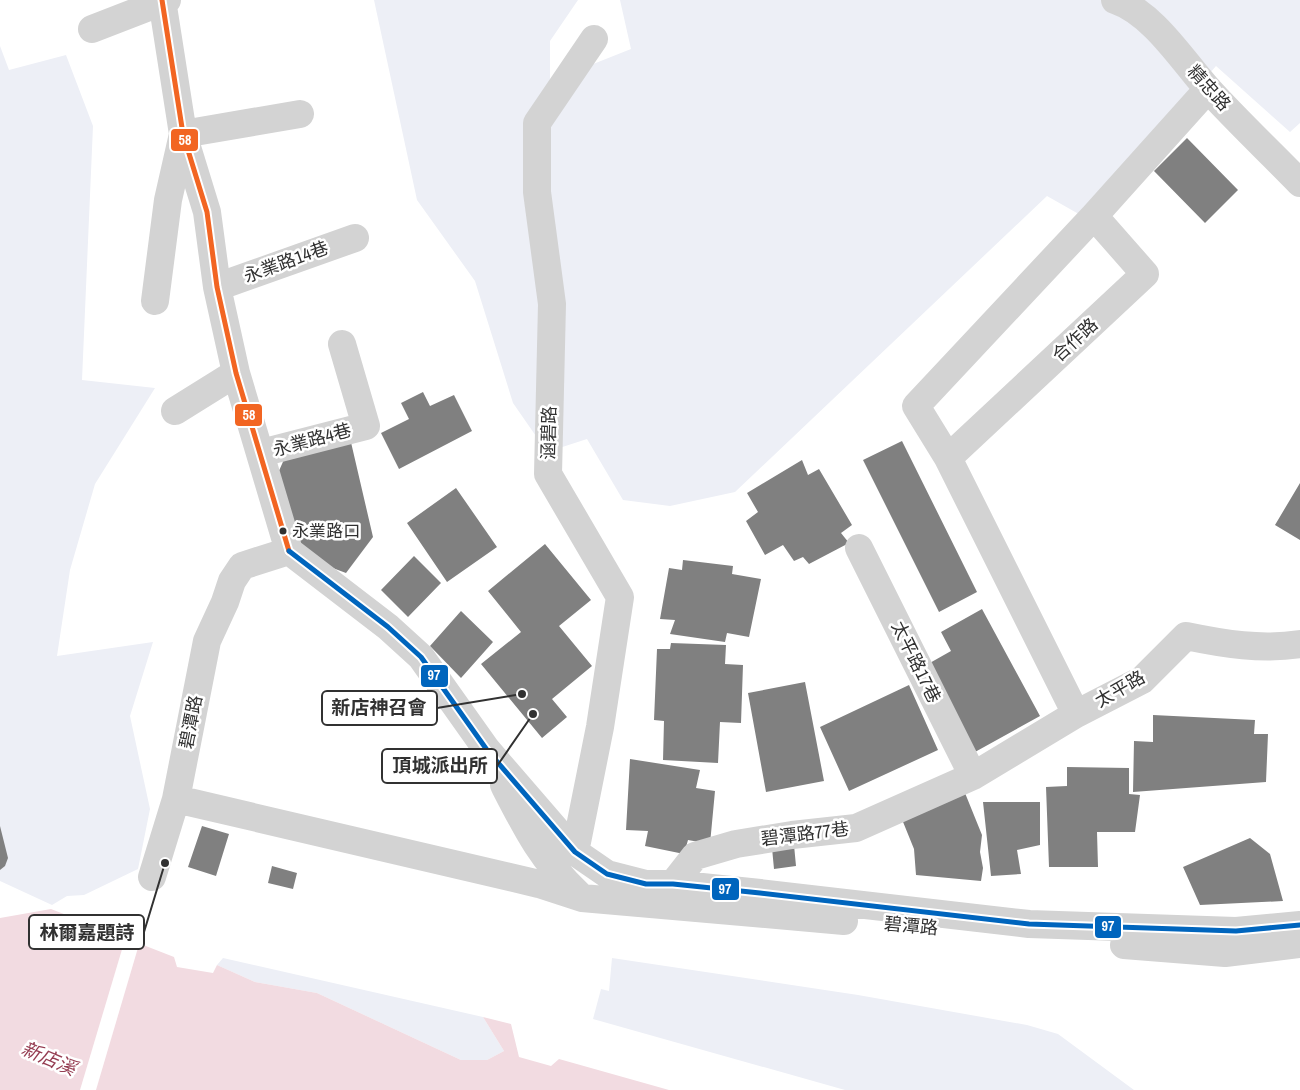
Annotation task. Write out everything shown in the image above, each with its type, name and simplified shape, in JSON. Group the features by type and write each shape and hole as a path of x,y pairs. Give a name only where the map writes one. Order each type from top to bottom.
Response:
{"street":[{"name":"精忠路","path":"1116,0 1131,5 1174,47 1208,89 1300,183"},
{"path":"92,29 164,1 183,134 207,212 217,287 236,373 289,551"},
{"name":"涵碧路","path":"575,852 600,728 620,597 548,474 552,304 537,192 537,123 594,39"},
{"path":"1076,714 948,458 916,406 1094,216 1208,89"},
{"path":"183,134 300,114"},
{"path":"155,301 168,200 183,134"},
{"name":"合作路","path":"948,458 1145,274 1094,216"},
{"name":"永業路14巷","path":"217,287 355,238"},
{"name":"永業路4巷","path":"261,453 366,426 342,344"},
{"path":"175,411 236,373"},
{"name":"太平路17巷","path":"859,548 972,776"},
{"name":"碧潭路","path":"1300,925 1236,931 1029,924 673,884 646,884 608,874 575,852 487,750 421,658 388,627 289,551 242,566 232,581 225,602 206,640 176,800 540,884 582,898 1225,953 1300,944"},
{"name":"太平路","path":"972,776 1076,714 1142,680 1186,636 1217,643 1276,647 1300,644"},
{"name":"碧潭路","path":"487,750 530,836 556,873 582,898"},
{"name":"碧潭路77巷","path":"673,884 695,856 736,844 792,835 856,828 972,776"},
{"path":"152,877 176,800"}],"shaded area":[{"path":"374,0 578,0 550,41 550,112 563,76 631,49 620,0 1300,0 1300,123 1290,132 1216,66 1084,217 1047,196 735,492 670,506 623,500 587,439 547,452 513,403 475,281 417,200"},
{"path":"0,46 9,70 66,55 93,126 82,380 155,388 95,484 70,570 57,656 153,642 130,716 150,809 138,869 84,895 67,896 52,905 0,881"},
{"path":"223,958 483,1017 504,1051 487,1060 461,1060 317,993 255,982 217,965"},
{"path":"612,958 858,995 1027,1025 1058,1034 1134,1090 845,1090 593,1019 601,989 609,991"}],"water":[{"name":"新店溪","path":"51,909 174,957 177,967 213,973 217,965 255,982 317,993 461,1060 487,1060 504,1051 483,1017 511,1024 519,1057 551,1066 559,1059 669,1090 0,1090 0,918"}],"pier":[{"path":"126,936 140,941 96,1090 80,1090"}],"building":[{"path":"1187,138 1238,190 1205,223 1154,171"},
{"path":"423,392 430,406 454,395 472,431 399,469 381,433 409,419 401,403"},
{"path":"350,438 373,537 346,573 298,555 274,482 286,455"},
{"path":"902,441 977,592 939,612 863,460"},
{"path":"802,460 808,475 819,469 852,525 841,533 849,543 809,564 803,557 794,561 783,545 765,555 746,521 758,512 747,493"},
{"path":"1300,483 1300,540 1275,525"},
{"path":"456,488 497,547 447,582 407,523"},
{"path":"545,544 591,600 559,626 592,666 552,699 567,717 542,738 481,664 521,632 488,591"},
{"path":"414,556 441,583 408,617 381,590"},
{"path":"683,560 733,566 732,574 761,579 749,637 727,633 725,642 670,634 675,620 660,619 669,568 682,570"},
{"path":"982,609 1040,716 975,752 928,664 951,651 941,632"},
{"path":"461,611 493,642 461,678 430,646"},
{"path":"671,643 726,645 725,664 743,665 741,723 720,722 718,763 663,760 664,721 654,720 657,649 670,649"},
{"path":"805,682 824,781 766,792 748,693"},
{"path":"909,685 938,750 849,791 820,727"},
{"path":"1153,715 1255,720 1254,734 1268,734 1266,782 1133,792 1134,741 1153,742"},
{"path":"630,759 700,770 696,788 715,791 710,844 688,840 684,854 645,846 648,831 626,830"},
{"path":"1067,767 1129,768 1129,794 1140,795 1135,832 1097,832 1098,867 1049,867 1046,787 1067,786"},
{"path":"965,793 982,835 980,852 983,868 981,881 916,875 914,849 899,812"},
{"path":"983,802 1040,802 1040,845 1017,850 1021,874 991,876"},
{"path":"0,826 8,858 5,866 0,870"},
{"path":"202,826 229,834 216,876 188,867"},
{"path":"1250,838 1270,854 1283,901 1200,905 1183,867"},
{"path":"794,845 796,866 774,869 772,848"},
{"path":"272,866 297,873 293,889 268,883"}],"transit line":[{"name":"58","path":"162,0 183,134 207,212 217,287 236,373 289,551"},
{"name":"97","path":"289,551 388,627 421,657 487,750 575,852 607,874 646,884 673,884 760,893 1029,924 1236,931 1300,925"}],"place":[{"name":"永業路口","path":"283,531"},
{"name":"新店神召會","path":"522,694"},
{"name":"頂城派出所","path":"533,714"},
{"name":"林爾嘉題詩","path":"165,863"}]}
